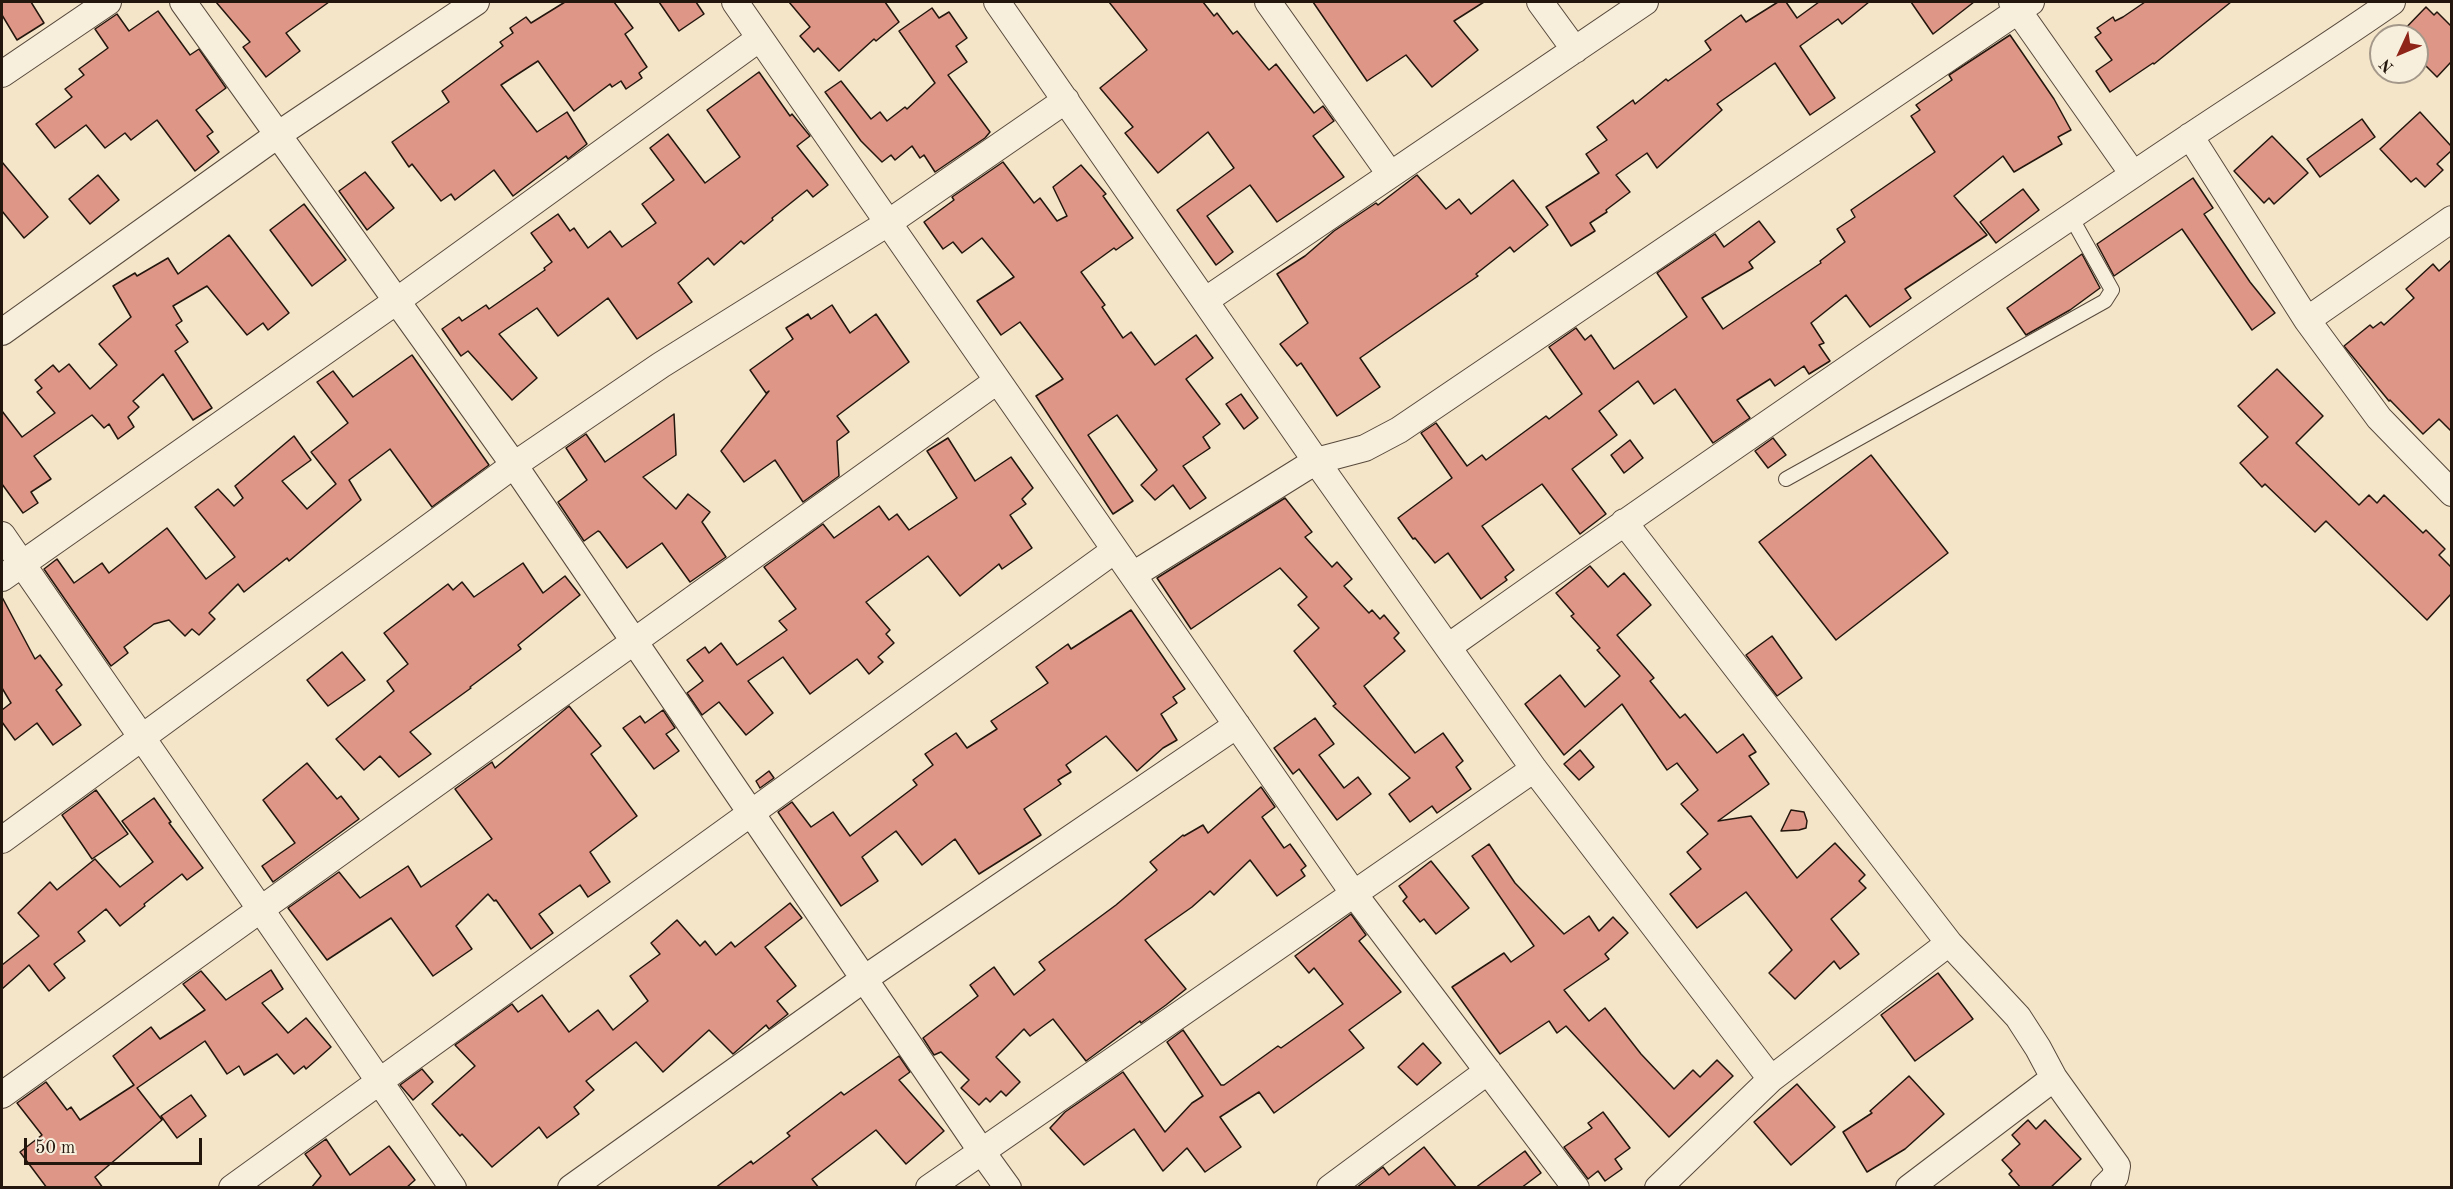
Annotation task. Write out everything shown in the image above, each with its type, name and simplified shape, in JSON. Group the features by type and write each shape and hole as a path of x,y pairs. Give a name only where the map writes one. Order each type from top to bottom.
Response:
{"street":[{"path":"2,74 108,2"},
{"path":"183,2 514,465 1008,1188"},
{"path":"2,332 279,134 476,2"},
{"path":"735,2 1354,894 1576,1188"},
{"path":"997,2 1534,770 1771,1079"},
{"path":"1268,2 1390,174"},
{"path":"1540,2 1575,50"},
{"path":"1206,300 1646,2"},
{"path":"1448,647 1624,522 2133,174 2392,2"},
{"path":"1132,575 1316,461 1365,448 1399,430 2021,4 2133,174"},
{"path":"11,571 398,300 760,38"},
{"path":"2,840 514,465 661,365 888,223 1066,100"},
{"path":"2190,136 2307,320 2379,418 2447,480"},
{"path":"2307,320 2451,219"},
{"path":"2,1095 998,381"},
{"path":"1624,522 1949,943 2018,1017 2054,1078 2117,1166 2115,1177 2104,1188"},
{"path":"2,535 11,571 140,738 453,1188"},
{"path":"232,1188 1115,550"},
{"path":"571,1188 864,979 1237,725"},
{"path":"929,1188 1534,770"},
{"path":"1658,1188 1771,1079 1949,943"},
{"path":"1330,1188 1488,1071"},
{"path":"1910,1188 2054,1078"}],"lane":[{"path":"1786,479 2105,301 2112,290 2071,218"}],"building":[{"path":"2,2 31,2 44,23 17,40 2,15"},
{"path":"216,2 329,2 286,33 300,51 266,77 243,47 250,42"},
{"path":"565,2 614,2 633,28 625,34 647,67 639,73 642,78 626,89 621,81 612,87 610,84 574,111 538,61 501,85 537,132 567,112 587,144 568,159 566,156 513,196 494,170 455,200 451,194 441,201 412,164 409,167 392,142 449,102 442,91 503,46 500,42 513,33 510,28 526,17 531,23"},
{"path":"659,2 696,2 704,14 679,31"},
{"path":"789,2 885,2 899,22 876,41 874,39 839,71 818,48 814,52 800,36 810,27"},
{"path":"1109,2 1203,2 1214,16 1217,13 1233,34 1237,31 1269,70 1276,64 1314,113 1323,106 1334,121 1313,136 1344,177 1277,222 1250,185 1207,216 1233,252 1216,265 1177,210 1234,168 1208,132 1158,173 1125,133 1133,127 1100,88 1147,50"},
{"path":"1313,2 1484,2 1454,21 1478,50 1432,87 1406,55 1367,81"},
{"path":"1778,2 1786,2 1797,18 1819,2 1869,2 1842,24 1838,19 1800,46 1835,98 1810,115 1775,63 1717,104 1722,110 1657,168 1647,153 1616,175 1630,192 1590,223 1595,231 1571,246 1546,207 1599,173 1586,154 1607,140 1597,127 1633,100 1635,104 1666,79 1668,81 1711,50 1705,41 1741,15 1746,22"},
{"path":"1911,2 1974,2 1933,34"},
{"path":"2145,2 2231,2 2154,64 2110,92 2096,71 2112,60 2095,37 2101,33 2097,28 2113,17 2115,21 2123,17"},
{"path":"2426,7 2434,15 2437,12 2451,26 2451,62 2437,77 2429,69 2429,24 2410,24"},
{"path":"932,8 939,18 949,12 967,38 956,46 967,62 948,75 990,132 985,138 935,172 924,155 920,158 912,146 895,160 891,155 882,162 861,141 825,92 841,81 871,119 880,112 887,121 905,107 907,109 935,83 899,31"},
{"path":"158,11 190,55 199,49 226,88 196,110 213,132 207,136 219,152 195,171 157,120 131,140 125,133 105,148 86,125 55,148 36,124 72,97 65,89 84,75 79,69 108,48 95,29 117,14 129,31"},
{"path":"2010,35 2054,99 2071,130 2058,137 2062,144 2014,172 2003,156 1954,196 1987,235 1905,289 1911,298 1870,327 1846,295 1811,323 1824,343 1819,345 1830,361 1809,374 1804,366 1775,386 1770,379 1737,400 1750,418 1713,443 1675,389 1654,404 1638,381 1599,411 1617,435 1572,469 1606,514 1580,534 1542,484 1482,526 1514,570 1505,577 1507,580 1481,599 1448,553 1435,563 1415,538 1413,539 1398,518 1452,478 1421,433 1436,423 1467,466 1482,455 1486,460 1546,416 1549,419 1582,394 1549,347 1576,328 1585,340 1591,335 1614,369 1687,317 1657,273 1715,234 1724,247 1759,221 1775,242 1749,262 1753,268 1702,298 1723,329 1821,263 1820,261 1845,242 1837,229 1855,217 1851,210 1935,152 1911,116 1920,110 1916,105 1952,80 1949,75"},
{"path":"759,72 790,116 792,114 810,136 797,146 828,185 813,197 807,190 744,244 741,241 714,265 708,258 678,283 692,302 637,339 608,298 558,336 537,308 499,334 537,378 512,400 468,351 461,356 442,329 459,317 462,321 486,305 489,309 545,270 544,268 552,262 531,233 558,214 570,231 574,228 588,248 610,231 622,247 656,223 642,204 674,180 650,148 668,134 705,183 740,157 707,110"},
{"path":"2420,112 2451,146 2451,151 2437,164 2443,170 2425,187 2416,178 2411,182 2380,149"},
{"path":"2362,119 2375,137 2320,177 2307,159"},
{"path":"2272,136 2308,173 2274,204 2269,198 2264,203 2234,171"},
{"path":"2,162 48,217 24,238 2,211"},
{"path":"1003,162 1034,203 1040,198 1057,221 1067,216 1053,187 1081,165 1106,194 1103,196 1133,238 1116,250 1114,248 1081,272 1105,305 1102,307 1123,338 1131,332 1155,365 1196,335 1213,358 1186,379 1220,424 1203,437 1210,448 1183,466 1206,498 1190,509 1173,485 1155,500 1141,485 1157,470 1117,415 1088,435 1133,501 1113,514 1036,396 1063,379 1020,322 1001,335 977,301 1014,277 982,238 962,253 953,242 943,249 924,222 954,200 952,197"},
{"path":"365,172 394,208 367,230 339,191"},
{"path":"98,175 119,200 90,224 69,199"},
{"path":"1417,175 1446,209 1459,199 1471,214 1513,180 1548,225 1514,252 1510,247 1476,274 1478,276 1360,358 1380,387 1337,416 1301,363 1297,366 1280,344 1308,323 1277,274 1305,256 1334,231 1376,203 1378,205"},
{"path":"2193,178 2213,208 2204,214 2250,282 2275,313 2252,330 2182,229 2114,276 2097,244"},
{"path":"2023,189 2039,210 1996,243 1980,222"},
{"path":"304,204 346,260 312,286 270,230"},
{"path":"229,235 289,313 268,330 263,323 247,335 207,286 173,306 182,321 176,325 188,342 175,351 212,408 193,420 163,374 133,401 139,407 128,417 134,427 118,439 109,424 104,428 92,415 34,456 51,479 31,492 38,503 23,513 2,484 2,411 22,437 55,413 37,392 42,388 35,380 53,365 59,372 69,364 90,389 117,365 99,344 131,317 113,286 135,273 137,276 168,258 178,274"},
{"path":"2082,254 2100,288 2070,310 2026,335 2007,308"},
{"path":"2451,260 2451,431 2439,419 2423,434 2389,401 2344,346 2370,325 2373,328 2381,322 2384,325 2414,298 2406,289 2433,264 2439,271"},
{"path":"832,305 850,333 876,314 909,362 837,416 849,432 837,441 839,476 803,502 775,460 744,482 721,451 769,391 766,393 750,370 793,339 786,328 808,314 811,319"},
{"path":"412,355 489,465 432,507 390,449 349,480 361,500 289,561 287,558 244,592 238,584 209,613 215,619 199,635 192,629 185,636 169,620 154,624 124,647 128,653 111,666 44,569 57,559 74,583 102,563 109,573 167,528 206,579 235,557 195,507 218,489 234,506 243,498 235,486 294,436 311,460 282,481 307,509 336,484 311,452 348,423 317,382 333,371 353,397"},
{"path":"2277,369 2323,416 2296,443 2359,505 2369,495 2377,503 2384,495 2423,533 2426,530 2445,549 2439,555 2451,567 2451,594 2427,620 2326,521 2315,532 2265,484 2262,487 2240,463 2268,437 2238,406"},
{"path":"1241,394 1258,418 1244,429 1226,404"},
{"path":"674,414 676,455 643,477 676,509 688,494 710,512 702,522 726,557 690,582 662,543 627,568 600,532 598,531 584,541 558,502 587,480 566,448 586,434 605,462"},
{"path":"948,438 975,481 1011,457 1033,488 1022,499 1026,504 1010,515 1032,548 1002,569 999,564 960,596 928,556 866,602 890,630 886,634 894,643 878,657 883,662 869,674 857,659 810,694 783,657 748,681 773,713 746,735 719,702 702,715 687,693 703,681 687,660 705,647 709,653 721,643 737,665 787,630 779,621 796,609 764,567 823,524 834,538 879,506 889,520 897,514 909,530 957,498 927,451"},
{"path":"1773,438 1786,455 1768,468 1755,451"},
{"path":"1630,440 1643,458 1624,473 1611,455"},
{"path":"1871,455 1948,553 1836,640 1759,542"},
{"path":"1285,498 1312,532 1305,537 1332,567 1337,562 1352,579 1344,586 1369,613 1372,610 1380,619 1384,615 1399,633 1394,638 1405,651 1364,686 1415,753 1443,733 1463,761 1456,767 1471,789 1437,813 1432,806 1410,822 1389,794 1410,778 1333,706 1336,704 1294,651 1319,628 1298,605 1307,597 1280,568 1191,629 1157,578"},
{"path":"523,563 543,593 565,576 580,595 518,645 521,649 410,732 431,754 399,777 380,756 364,770 336,739 394,691 387,681 408,664 384,633 448,584 453,590 462,582 474,597"},
{"path":"1590,566 1608,587 1624,573 1651,605 1617,635 1654,678 1650,681 1680,718 1685,714 1717,753 1743,734 1756,752 1749,756 1769,784 1718,821 1751,816 1797,878 1835,843 1865,875 1859,881 1866,888 1831,919 1859,954 1840,969 1834,961 1795,999 1769,973 1792,950 1746,892 1697,928 1670,894 1701,869 1687,852 1708,834 1681,804 1698,790 1677,763 1667,770 1622,704 1564,755 1525,704 1560,675 1585,707 1620,676 1597,650 1600,648 1571,616 1574,614 1556,593"},
{"path":"2,597 35,659 40,655 62,685 56,690 81,725 53,745 37,723 15,740 2,722 2,710 11,703 2,688"},
{"path":"1131,610 1185,689 1173,697 1177,703 1161,714 1177,740 1163,748 1137,771 1106,736 1066,765 1071,772 1058,780 1061,784 1024,809 1041,835 979,874 955,839 922,865 896,831 862,857 878,881 841,906 778,812 792,802 811,827 833,812 850,836 917,785 913,780 933,765 925,754 956,733 967,748 997,729 991,721 1048,683 1036,667 1068,644 1071,649"},
{"path":"1772,636 1802,678 1777,696 1746,655"},
{"path":"342,652 365,680 328,706 307,680"},
{"path":"569,706 601,746 591,754 637,816 590,852 610,882 588,897 580,885 539,914 553,933 531,949 496,900 494,901 488,894 456,926 472,949 433,976 391,918 327,960 288,908 339,872 360,898 408,866 421,887 492,839 455,789 492,762 495,768"},
{"path":"663,710 675,728 666,734 679,751 654,769 623,728 640,716 645,723"},
{"path":"1315,718 1334,744 1319,755 1344,788 1358,777 1371,794 1337,820 1299,769 1293,774 1274,748"},
{"path":"1580,750 1594,767 1579,780 1564,764"},
{"path":"307,763 337,799 341,796 359,819 273,882 262,866 295,843 263,800"},
{"path":"769,771 774,778 760,788 756,781"},
{"path":"1261,787 1275,807 1262,817 1284,848 1290,844 1306,866 1301,870 1305,876 1277,896 1250,860 1214,895 1210,891 1192,907 1145,940 1186,989 1086,1061 1053,1019 1030,1036 1024,1029 996,1057 1020,1082 1006,1096 1001,1091 990,1102 986,1098 979,1105 961,1088 969,1080 941,1052 934,1055 923,1038 978,996 970,985 994,967 1014,995 1045,970 1039,962 1116,905 1157,870 1150,862 1183,835 1203,825 1208,833"},
{"path":"96,790 128,834 92,859 62,815"},
{"path":"154,798 171,822 169,823 203,868 187,880 182,874 120,926 106,909 78,932 85,941 54,964 65,978 49,991 29,965 2,989 2,965 39,936 18,913 50,882 57,890 95,859 120,887 153,862 122,821"},
{"path":"1791,810 1804,812 1807,821 1806,828 1781,831"},
{"path":"1489,844 1515,883 1564,934 1589,916 1599,931 1613,917 1628,933 1605,954 1609,959 1564,990 1589,1021 1605,1008 1641,1054 1674,1089 1693,1070 1700,1077 1717,1060 1733,1076 1669,1137 1566,1026 1557,1033 1549,1021 1500,1054 1452,987 1504,953 1511,962 1534,946 1472,856"},
{"path":"1431,861 1469,908 1436,934 1424,919 1420,922 1403,901 1407,897 1399,886"},
{"path":"790,903 802,918 765,947 796,986 777,1001 788,1014 769,1029 766,1025 733,1054 709,1030 663,1072 636,1042 586,1081 594,1090 574,1107 579,1114 547,1138 539,1127 492,1167 432,1104 475,1066 455,1045 512,1004 518,1012 542,995 569,1032 598,1010 613,1030 648,1001 630,976 660,954 651,943 677,920 700,946 705,941 716,955 731,942 735,947"},
{"path":"1351,914 1366,935 1359,941 1401,992 1349,1030 1364,1048 1274,1113 1259,1092 1220,1117 1241,1147 1205,1172 1187,1148 1163,1171 1134,1129 1084,1165 1050,1128 1065,1112 1123,1072 1165,1132 1192,1103 1203,1096 1167,1042 1183,1030 1221,1085 1278,1046 1281,1048 1343,1004 1314,968 1309,973 1295,956"},
{"path":"271,970 283,989 262,1003 288,1033 306,1018 331,1047 306,1069 304,1066 294,1074 277,1054 244,1075 239,1066 227,1074 205,1041 137,1088 162,1120 95,1177 103,1188 47,1188 20,1152 42,1135 17,1103 46,1082 67,1110 71,1107 80,1120 134,1085 113,1056 151,1027 160,1039 205,1010 183,984 201,971 226,1000"},
{"path":"1938,973 1973,1019 1915,1061 1881,1015"},
{"path":"1423,1043 1441,1063 1417,1085 1398,1067"},
{"path":"899,1056 910,1072 899,1080 944,1131 906,1164 876,1130 812,1179 819,1188 715,1188 751,1161 753,1164 790,1136 787,1133 841,1092 844,1095"},
{"path":"422,1069 433,1082 413,1100 400,1085"},
{"path":"1909,1076 1944,1114 1905,1149 1867,1172 1843,1132 1872,1113 1870,1111"},
{"path":"1797,1084 1835,1127 1791,1165 1754,1122"},
{"path":"191,1095 206,1116 177,1138 161,1116"},
{"path":"1603,1112 1630,1148 1615,1159 1622,1169 1605,1181 1598,1171 1588,1179 1564,1147 1592,1128 1588,1123"},
{"path":"2028,1120 2036,1129 2045,1120 2081,1159 2050,1188 2021,1188 2009,1174 2012,1171 2002,1160 2020,1144 2012,1135"},
{"path":"326,1139 350,1175 389,1146 415,1180 406,1188 311,1188 321,1176 305,1154"},
{"path":"1424,1147 1457,1188 1356,1188 1383,1167 1389,1175"},
{"path":"1525,1151 1541,1173 1521,1188 1475,1188"}]}
